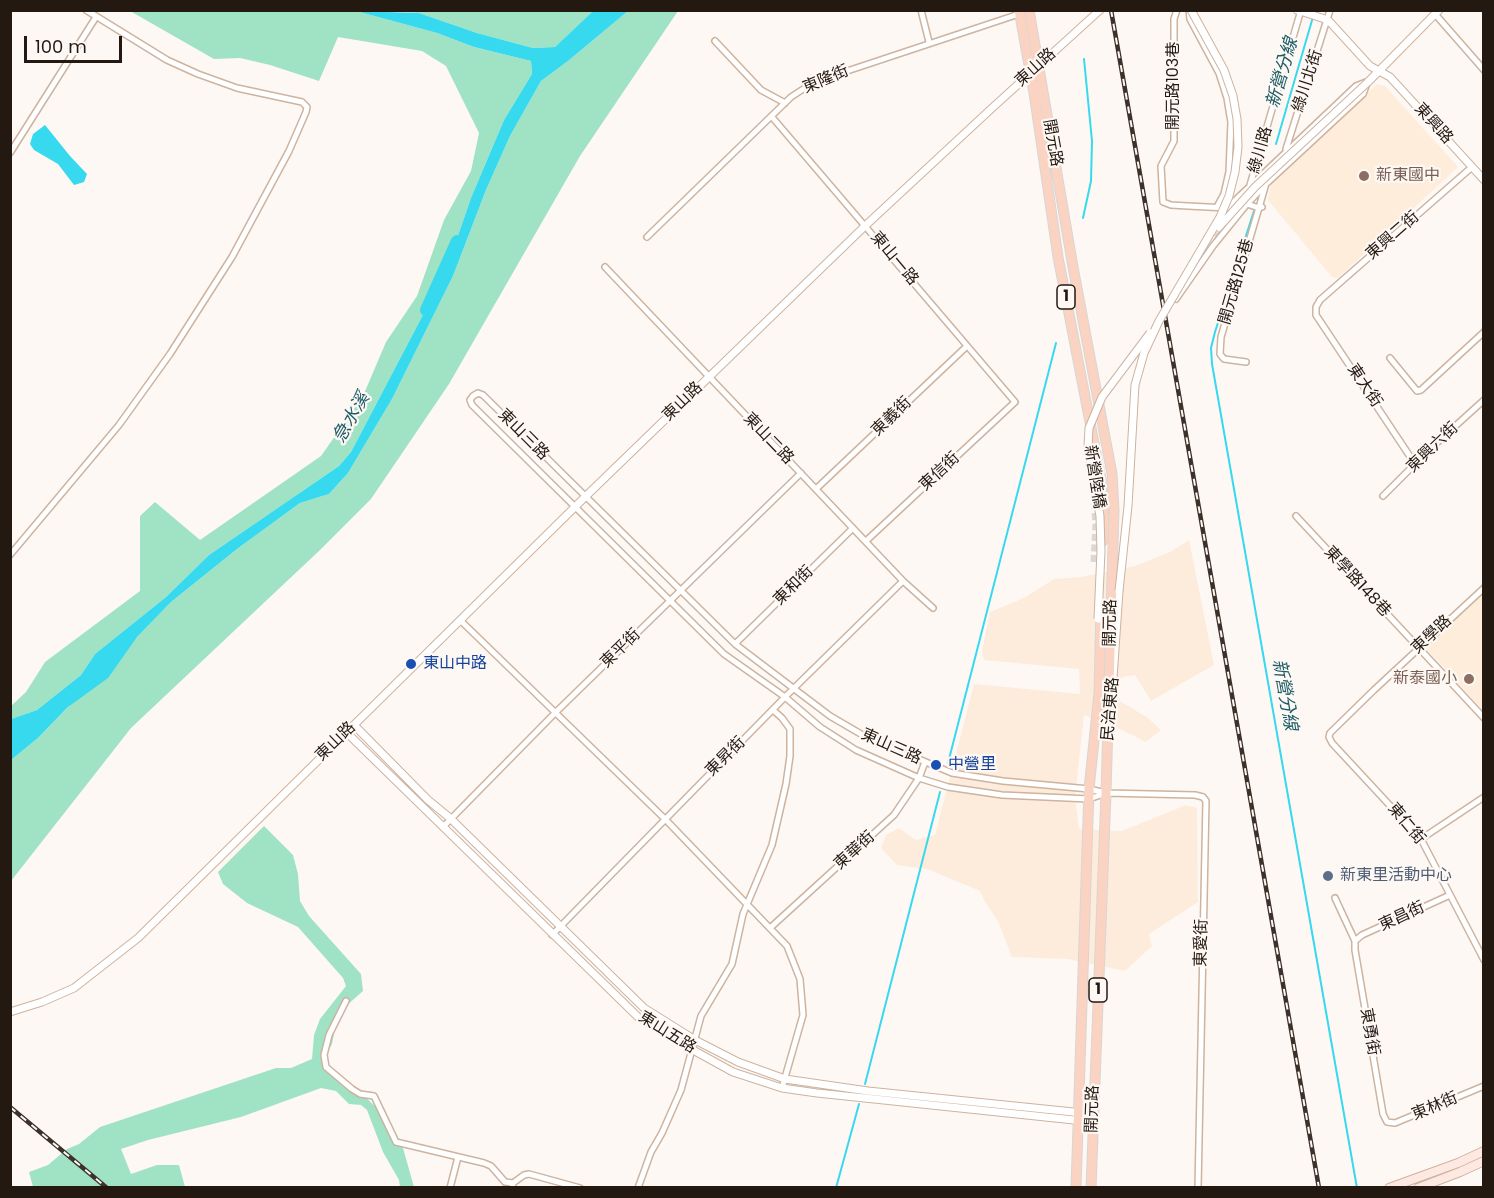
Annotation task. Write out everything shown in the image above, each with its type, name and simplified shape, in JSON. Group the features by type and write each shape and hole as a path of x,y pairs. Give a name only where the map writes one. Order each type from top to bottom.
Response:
{"main road":[{"name":"1","path":"1022,12 1039,65"},
{"name":"1","path":"1022,12 1030,73"},
{"name":"開元路","path":"1039,65 1073,267 1112,474 1114,510 1091,1188"},
{"name":"開元路","path":"1030,73 1058,257 1101,479 1104,520 1099,693 1089,794 1076,1188"},
{"path":"1389,1188 1484,1151"},
{"path":"1418,1188 1484,1161"}],"street":[{"path":"10,555 119,425 170,354 232,256 289,152 307,107 302,102 237,88 198,74 167,60 86,10"},
{"path":"921,10 929,42"},
{"name":"東山路","path":"10,1012 75,988 138,938 709,376 865,226 1100,10"},
{"name":"開元路103巷","path":"1177,10 1174,19 1174,141 1161,166 1163,202 1171,205 1227,208 1247,204 1261,207"},
{"path":"1190,10 1190,19 1219,73 1227,98 1231,122 1229,172 1217,207"},
{"name":"新營陸橋","path":"1119,591 1128,506 1135,385 1144,353 1159,321 1220,217 1231,188 1238,147 1233,96 1224,70 1190,10"},
{"name":"綠川北街","path":"1285,151 1324,19 1330,10"},
{"path":"1300,11 1324,19"},
{"name":"綠川路","path":"1250,186 1300,11"},
{"name":"東隆街","path":"647,237 791,97 814,82 1022,12"},
{"path":"1176,299 1247,204 1363,94 1368,82 1435,12 1484,70"},
{"path":"10,153 96,17"},
{"name":"東興路","path":"1324,19 1370,66 1390,77 1484,180"},
{"path":"715,41 761,90 785,103"},
{"path":"1227,208 1356,86 1368,82"},
{"name":"新營陸橋","path":"1204,245 1255,188 1368,82"},
{"name":"東山一路","path":"772,117 1015,402"},
{"name":"東興二街","path":"1316,307 1320,300 1472,167"},
{"name":"開元路125巷","path":"1246,362 1224,358 1220,354 1221,337 1266,184"},
{"name":"東山二路","path":"605,267 903,581 933,608"},
{"name":"東大街","path":"1316,307 1316,315 1416,464"},
{"name":"新營陸橋","path":"1098,619 1100,516 1090,467 1089,428 1102,397 1159,321"},
{"path":"1390,358 1417,391 1421,390 1484,332"},
{"name":"東義街","path":"816,489 967,346"},
{"name":"東山三路","path":"1089,794 952,773 857,732 830,716 735,644 483,395 478,393 472,396 470,400 472,405 724,654 785,697 820,727 856,750 919,778 948,787 1002,795 1089,794 1106,793"},
{"name":"東興六街","path":"1383,496 1484,400"},
{"name":"東信街","path":"866,541 1015,402"},
{"path":"1128,472 1133,487"},
{"name":"東平街","path":"443,827 555,713 801,473"},
{"name":"東學路148巷","path":"1296,516 1484,718"},
{"name":"東和街","path":"735,644 853,528"},
{"name":"東昇街","path":"552,935 785,697 903,581"},
{"name":"東學路","path":"1330,733 1484,588"},
{"name":"民治東路","path":"1107,756 1119,591"},
{"name":"開元路","path":"1092,757 1098,619"},
{"path":"460,620 665,819 787,946 795,961 800,979 803,1015 782,1088"},
{"path":"638,1188 651,1152 681,1090 701,1016 732,964 737,932 772,845 786,784 790,729 773,710"},
{"name":"東山五路","path":"354,725 428,800 450,818 644,1008 695,1040 738,1062 784,1079 1077,1117"},
{"name":"東山五路","path":"346,732 638,1017 733,1072 782,1088 866,1100 1093,1118"},
{"name":"東仁街","path":"1330,733 1332,743 1422,839 1484,960"},
{"name":"東華街","path":"770,928 894,815 919,778 925,762"},
{"name":"東愛街","path":"1106,793 1195,795 1203,797 1206,801 1198,1188"},
{"path":"1422,839 1484,797"},
{"name":"東昌街","path":"1355,941 1362,935 1450,895"},
{"name":"東勇街","path":"1335,898 1355,941 1383,1114 1387,1122"},
{"path":"346,1001 329,1035 324,1055 326,1067 351,1089 360,1094 374,1096 396,1142 484,1163 491,1166 505,1182 512,1185 524,1175 529,1174 580,1188"},
{"name":"東林街","path":"1387,1122 1395,1123 1484,1086"},
{"path":"450,1188 458,1157"}],"shaded area":[{"name":"新東國中","path":"1377,84 1385,86 1458,167 1338,278 1332,277 1268,200 1271,185"},
{"path":"1189,540 1214,665 1151,701 1135,675 1123,677 1116,688 1120,701 1148,718 1161,730 1146,742 1114,726 1084,715 1075,797 1079,829 1122,831 1186,805 1197,808 1198,902 1149,934 1152,946 1125,971 1068,959 1012,957 998,921 980,891 927,869 897,865 881,848 886,835 899,828 916,840 935,835 974,684 1080,694 1079,669 984,660 982,652 990,612 1024,598 1054,579 1081,577 1135,566 1170,552"},
{"name":"新泰國小","path":"1483,592 1483,710 1425,647"}],"green space":[{"path":"130,11 356,11 437,33 474,47 531,61 532,74 504,120 471,198 445,273 351,452 339,466 209,555 166,597 95,654 81,675 37,710 11,719 11,706 26,692 45,662 140,591 140,516 155,502 200,540 321,456 363,396 386,342 417,296 444,220 471,171 479,133 446,66 422,51 338,37 319,81 240,58 214,59"},
{"path":"383,11 593,11 555,47 533,48 477,33 419,13"},
{"path":"628,11 678,11 580,156 449,384 371,499 131,728 11,881 11,760 38,738 171,602 237,549 300,503 329,494 348,473 392,399 453,276 486,190 510,136 541,81"},
{"path":"264,826 293,855 298,874 300,901 309,916 361,974 363,991 345,1007 337,1018 332,1044 325,1057 330,1069 344,1085 357,1089 383,1114 403,1148 414,1187 400,1187 399,1180 383,1152 367,1110 361,1105 349,1104 336,1091 321,1088 241,1117 121,1149 131,1174 157,1165 179,1165 185,1187 33,1187 29,1172 48,1165 100,1127 276,1068 291,1068 312,1059 314,1035 320,1019 346,986 343,978 298,927 247,903 223,884 218,872"}],"water":[{"path":"356,11 419,13 477,33 533,48 555,47 593,11 628,11 541,81 510,136 486,190 453,276 392,399 348,473 329,494 300,503 237,549 171,602 137,637 108,678 68,707 38,738 11,760 11,719 37,710 81,675 95,654 166,597 209,555 339,466 351,452 445,273 471,198 504,120 532,74 531,61 474,47 437,33"},
{"path":"45,125 87,174 84,182 74,185 58,164 34,150 30,144 33,134"}],"waterway":[{"name":"新營分線","path":"1276,144 1315,10"},
{"path":"1083,218 1091,181 1092,141 1084,59"},
{"name":"新營分線","path":"1254,211 1215,332 1211,348 1212,364 1357,1188"},
{"name":"急水溪","path":"426,310 457,241"},
{"path":"948,763 1056,343"},
{"path":"865,1084 940,792"},
{"path":"836,1188 859,1104"}],"tunnel":[{"path":"1217,238 1231,217"},
{"path":"1094,498 1096,524 1094,562"}],"railway":[{"path":"1111,10 1319,1188"},
{"path":"10,1107 107,1188"}],"place":[{"name":"新東國中","path":"1364,176"},
{"name":"東山中路","path":"411,664"},
{"name":"新泰國小","path":"1469,679"},
{"name":"中營里","path":"936,765"},
{"name":"新東里活動中心","path":"1328,876"}]}
